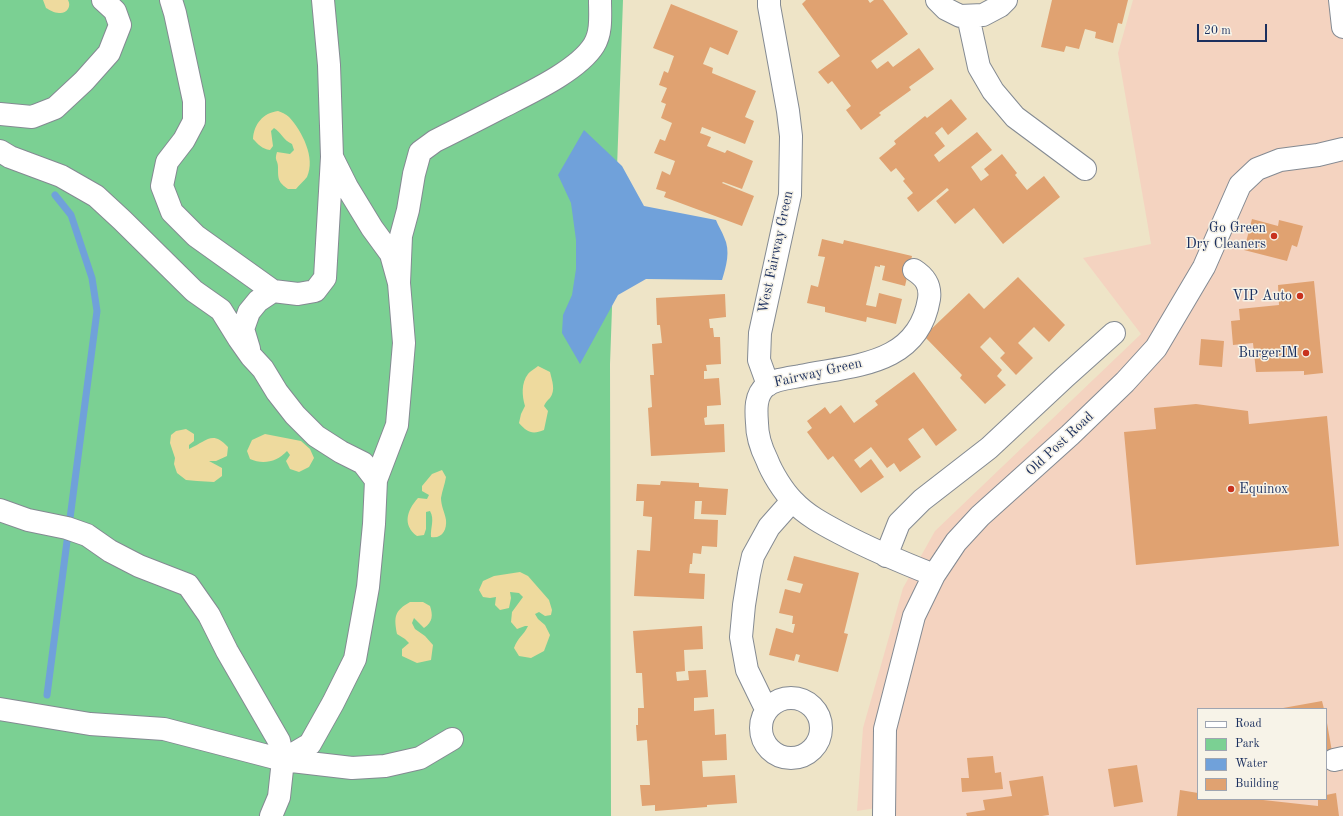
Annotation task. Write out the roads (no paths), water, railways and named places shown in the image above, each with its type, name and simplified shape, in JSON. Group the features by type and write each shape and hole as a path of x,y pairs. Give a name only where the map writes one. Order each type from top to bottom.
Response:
{"street":[{"path":"0,114 32,117 55,108 84,81 109,53 120,25 115,11 103,0"},
{"path":"171,0 194,101 194,121 184,140 167,162 162,186 172,212 196,236 274,291 298,294 315,291 325,278 332,157 329,65 323,0"},
{"path":"283,760 310,744 334,703 355,659 368,587 374,524 376,480 397,425 404,343 399,283 402,236 414,174 420,152 435,141 534,91 556,78 579,61 594,45 600,28 600,0"},
{"name":"West Fairway Green","path":"768,385 759,360 760,333 790,195 791,136 769,0"},
{"path":"937,0 946,9 960,16 983,15 1000,6 1006,0"},
{"path":"1340,0 1343,27"},
{"path":"968,16 979,67 993,91 1015,117 1085,169"},
{"name":"Old Post Road","path":"884,816 885,729 914,616 934,575 956,542 980,516 1070,435 1125,382 1156,348 1204,267 1240,185 1257,169 1280,160 1318,155 1343,148"},
{"path":"0,151 10,157 61,176 96,196 194,291 221,310 251,356 263,369 277,392 295,415 316,436 341,452 363,463 376,480"},
{"path":"332,157 347,187 372,228 391,254 399,283"},
{"name":"Fairway Green","path":"914,270 921,274 928,283 929,297 926,315 916,333 903,347 886,356 855,366 780,380 768,385 761,391 756,407 757,432 760,445 771,470 792,501 817,521 886,556 934,575"},
{"path":"251,356 243,329 245,323 249,312 258,301 274,291"},
{"path":"886,556 899,523 922,500 989,448 1114,332"},
{"path":"766,709 747,670 741,637 744,605 753,556 769,527 792,501"},
{"path":"0,510 28,520 75,531 139,566 188,585 209,615 227,651 279,741 283,760 280,797 271,816"},
{"path":"0,709 90,724 164,729 283,760 352,768 384,766 420,758 452,739"}],"water":[{"path":"584,130 622,166 644,206 716,220 726,242 727,253 722,280 646,279 618,295 580,364 562,333 563,315 572,295 576,269 576,240 571,203 558,175"}],"waterway":[{"path":"47,695 97,311 92,278 71,215 55,195"}],"place":[{"name":"Go Green Dry Cleaners","path":"1274,236"},
{"name":"VIP Auto","path":"1300,296"},
{"name":"BurgerIM","path":"1306,353"},
{"name":"Equinox","path":"1231,489"}]}
